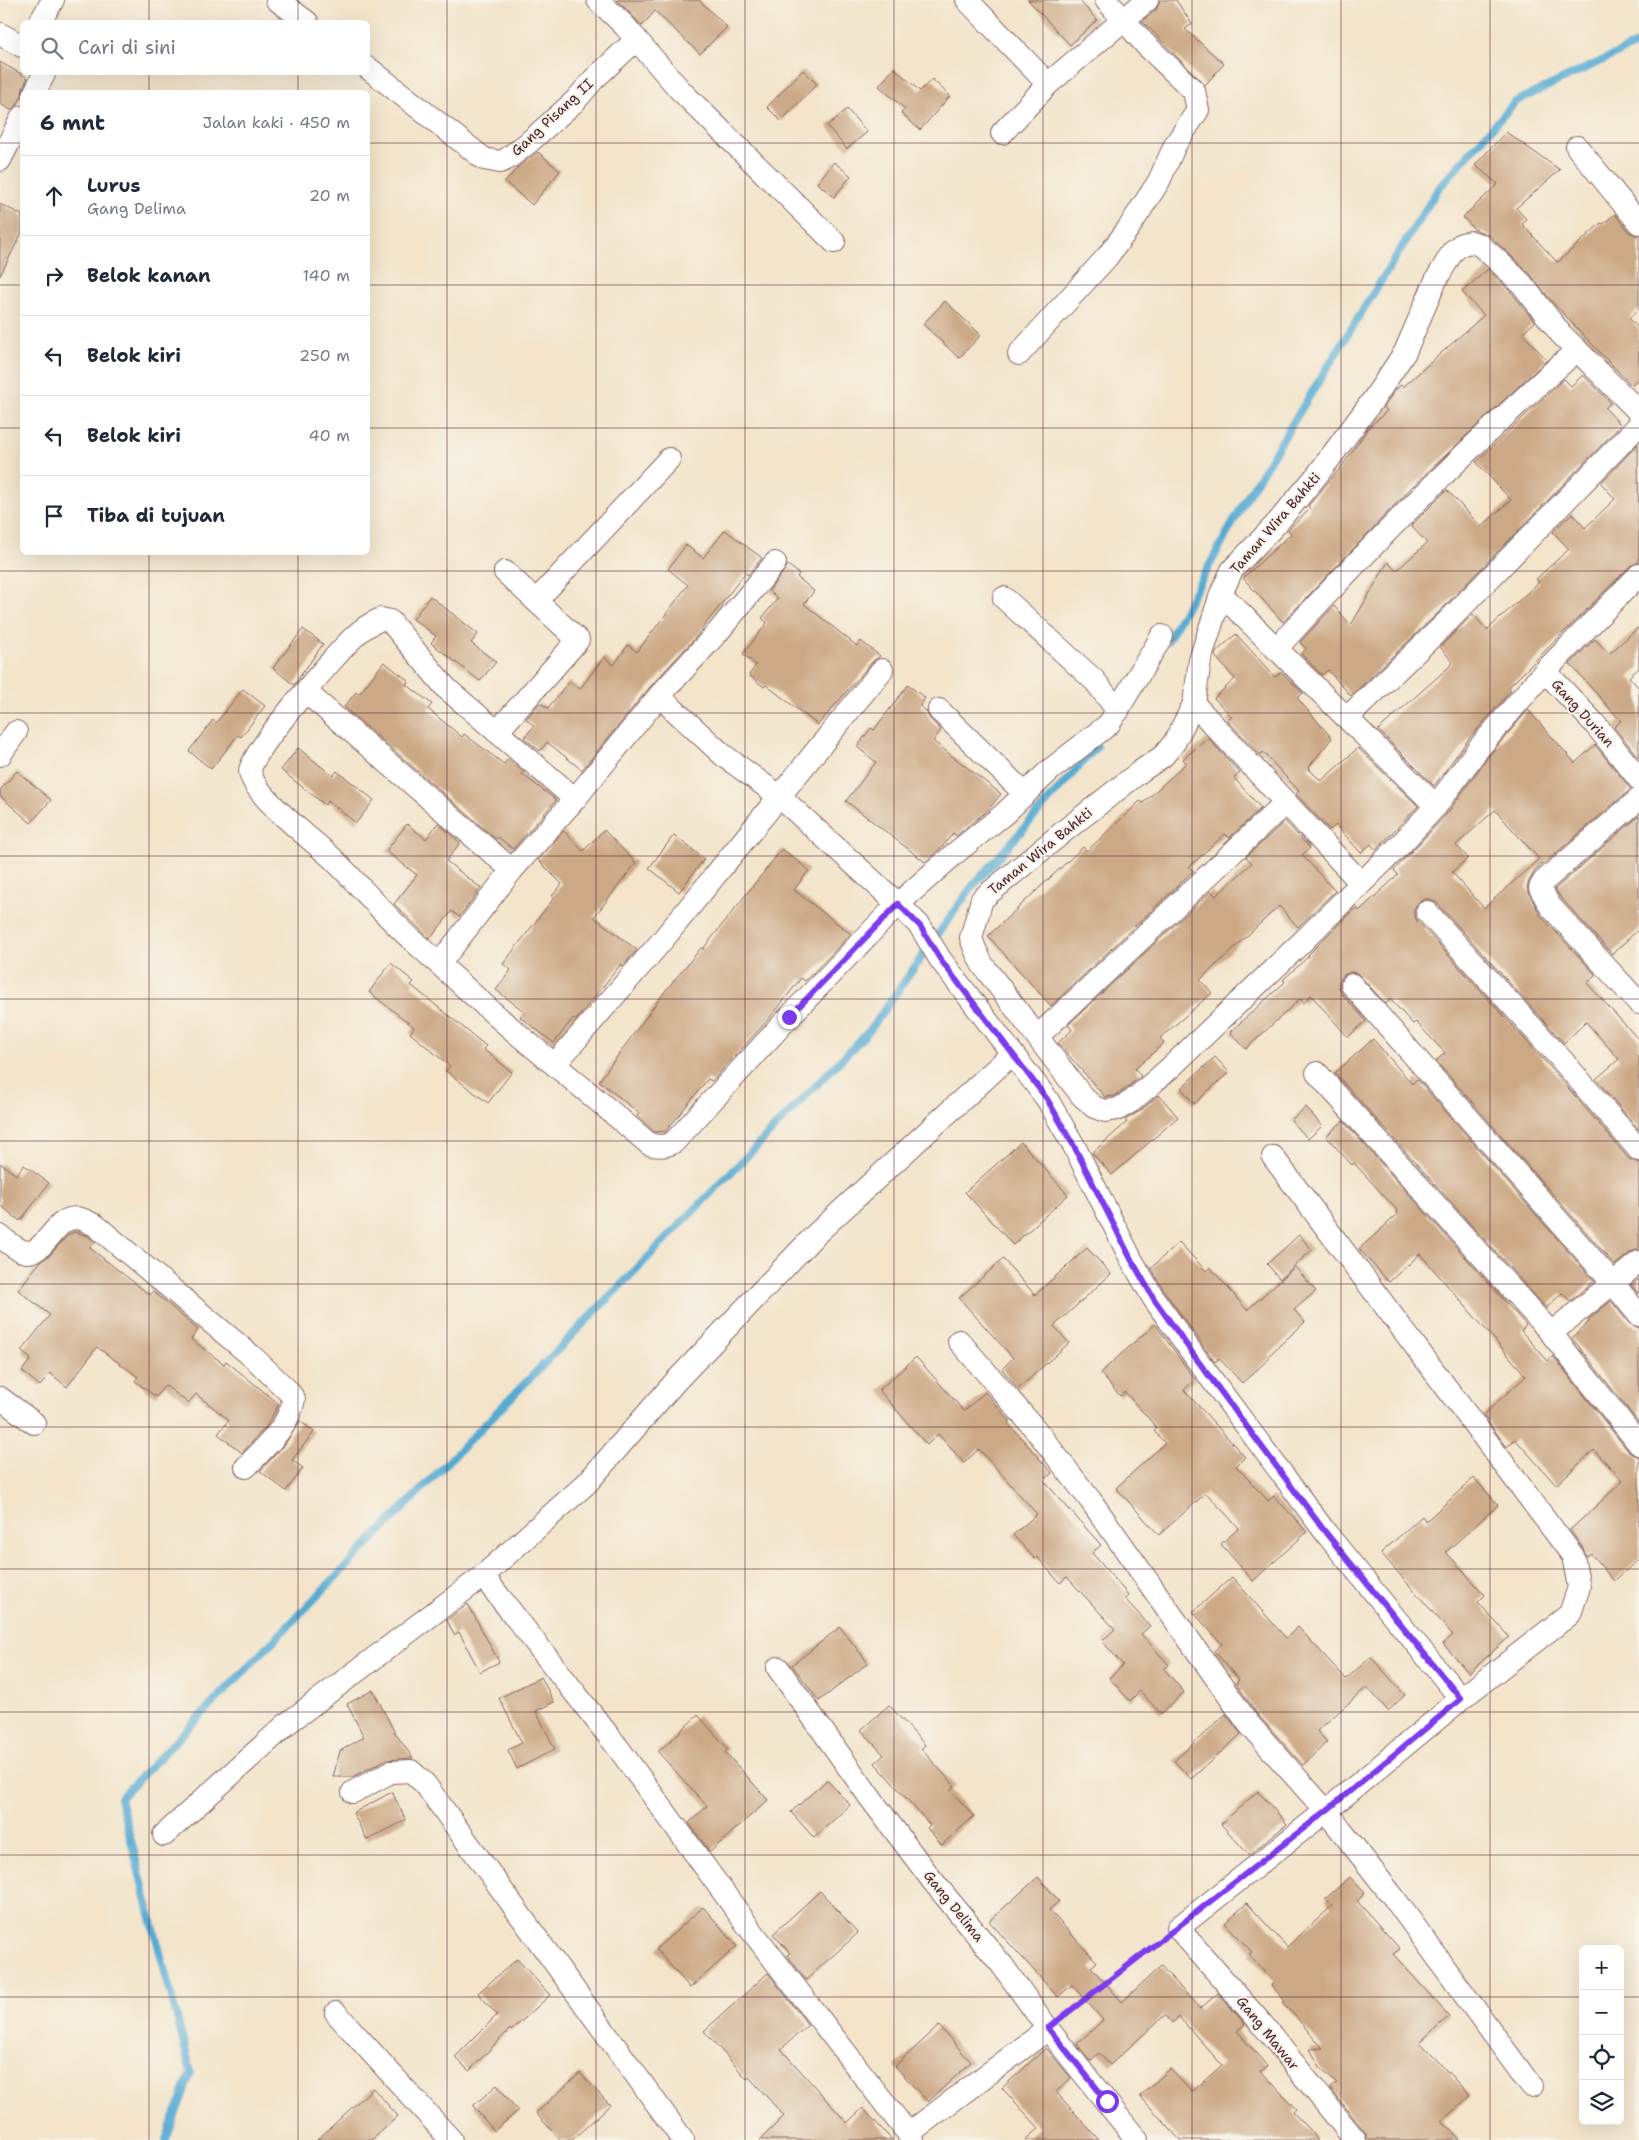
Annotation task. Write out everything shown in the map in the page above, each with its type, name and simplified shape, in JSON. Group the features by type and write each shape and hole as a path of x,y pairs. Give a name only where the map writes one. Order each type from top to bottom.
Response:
{"street":[{"path":"41,20 53,0"},
{"path":"277,0 304,20"},
{"path":"598,0 624,25 680,90 834,242"},
{"path":"967,0 1048,84"},
{"path":"1019,354 1107,257 1128,229 1159,181 1175,145 1198,110 1194,91 1123,20 1106,0"},
{"path":"1002,133 1048,84 1147,0"},
{"path":"0,34 20,45"},
{"name":"Gang Pisang II","path":"370,70 484,159 500,162 521,148 552,121 636,40"},
{"path":"36,90 44,75"},
{"path":"0,160 20,121"},
{"path":"1577,147 1639,224"},
{"name":"Taman Wira Bahkti","path":"1639,412 1577,350 1522,284 1497,260 1480,246 1471,242 1462,244 1453,251 1444,266 1405,352 1373,400 1318,474 1232,570 1221,594 1200,660 1194,704 1174,743 1163,756 1107,798 982,899 971,938 974,950 982,964 1082,1096 1094,1106 1105,1111 1118,1109 1132,1101 1172,1067 1362,883 1436,806 1478,749 1545,671 1639,575"},
{"path":"1276,649 1323,597 1398,520 1492,428 1577,350"},
{"path":"1348,718 1448,620 1639,425"},
{"path":"536,601 669,459"},
{"path":"440,963 512,870 575,799 659,696 718,632 775,563"},
{"path":"497,732 578,640 505,572"},
{"path":"1221,594 1436,806"},
{"path":"1004,598 1095,681 1118,711"},
{"path":"575,799 446,688 390,621 381,618 356,634 306,692 266,740 252,762 250,771 253,779 279,812 333,859 399,927 511,1028 649,1144 657,1146 668,1145 674,1142 789,1017 898,904 953,855 1004,814 1049,771 1110,724 1162,636"},
{"path":"555,1064 661,942 882,670"},
{"name":"Gang Durian","path":"1545,671 1594,722 1639,779"},
{"path":"306,692 512,870"},
{"path":"659,696 723,755 779,796 920,926 940,959 1047,1099 1074,1146 1115,1229 1154,1299 1326,1533 1461,1699"},
{"path":"1194,704 1362,883"},
{"path":"939,710 1025,794"},
{"path":"0,755 16,732"},
{"path":"1639,799 1544,881 1540,888 1550,906 1639,1003"},
{"path":"1038,1036 1285,803"},
{"path":"1427,912 1562,1060 1639,1150"},
{"path":"1352,986 1613,1282 1639,1315"},
{"path":"164,1835 288,1723 483,1576 587,1483 675,1382 815,1235 1012,1054"},
{"path":"1317,1073 1551,1333 1639,1444"},
{"path":"1178,1928 1326,1811 1461,1699 1570,1614 1579,1587 1573,1556 1273,1157"},
{"path":"0,1236 16,1248 27,1252 36,1250 63,1222 71,1218 81,1219 101,1230 254,1358 288,1391 294,1400 292,1410 276,1435 246,1467"},
{"path":"1551,1333 1639,1262"},
{"path":"959,1342 1041,1437 1140,1568 1248,1723 1326,1811 1394,1898 1530,2086"},
{"path":"0,1398 34,1423"},
{"path":"483,1576 619,1749 748,1926 911,2137 1048,2028"},
{"name":"Gang Delima","path":"778,1668 871,1799 932,1880 1002,1966 1048,2028 1137,2140"},
{"path":"353,1792 391,1772 411,1771 425,1784 682,2140"},
{"name":"Gang Mawar","path":"1178,1928 1262,2024 1355,2140"},
{"path":"336,2013 451,2140"}],"path":[{"path":"1048,2028 1178,1928"}],"building":[{"path":"617,0 699,0 727,27 700,54 655,11 642,26"},
{"path":"1028,0 1079,0 1097,20 1070,45"},
{"path":"1160,0 1176,0 1192,24 1185,29 1224,64 1205,85 1142,21 1156,10"},
{"path":"0,62 28,78 23,90 20,90 20,100 17,105 11,110 0,104"},
{"path":"894,68 920,91 932,79 950,96 920,130 901,113 905,109 879,86"},
{"path":"803,70 817,84 781,121 767,107"},
{"path":"847,109 867,132 847,149 827,126"},
{"path":"1506,132 1560,170 1516,208 1527,220 1522,224 1556,261 1558,262 1601,223 1603,224 1615,214 1629,232 1639,236 1639,309 1629,318 1639,329 1639,378 1631,385 1554,304 1531,275 1489,235 1474,229 1463,217 1498,184 1475,165"},
{"path":"538,152 560,171 532,205 505,182 518,167"},
{"path":"834,162 851,176 834,197 817,183"},
{"path":"0,204 20,214 20,236 0,276"},
{"path":"1488,269 1512,293 1535,322 1522,333 1547,360 1413,486 1283,622 1243,578 1291,534 1288,530 1310,509 1308,506 1339,470 1370,426 1387,411 1384,407 1395,390 1401,385 1403,387 1484,315 1462,292"},
{"path":"945,301 981,335 959,358 923,324"},
{"path":"1583,375 1611,403 1605,408 1621,425 1439,612 1351,696 1328,670 1322,675 1301,654 1306,649 1300,642 1334,606 1351,625 1388,562 1396,571 1427,543 1411,526 1447,490 1481,527 1511,500 1476,462 1564,379 1571,386"},
{"path":"1638,444 1639,562 1630,566 1509,687 1511,690 1468,740 1434,786 1378,730 1451,665 1453,662 1440,647 1473,614 1487,630 1539,582 1536,579 1569,549 1553,532 1572,513 1585,528 1615,499 1601,483"},
{"path":"725,530 762,558 748,575 745,573 695,638 649,688 582,770 547,742 540,751 524,738 534,726 526,719 540,703 548,708 569,681 580,689 604,657 614,665 628,645 637,652 688,585 668,569 686,545 703,558"},
{"path":"788,565 799,574 797,577 814,591 804,604 857,646 861,641 880,656 872,662 818,725 766,685 764,687 749,675 756,665 743,654 767,623 762,618 778,598 769,591"},
{"path":"430,596 478,634 471,643 496,662 480,681 431,643 436,636 413,619"},
{"path":"1639,627 1639,668 1629,677 1639,688 1639,758 1614,727 1621,721 1570,664 1595,639 1609,654"},
{"path":"303,629 323,644 294,685 273,668"},
{"path":"1236,634 1275,677 1281,672 1303,693 1297,698 1332,738 1308,768 1321,781 1358,748 1418,806 1376,850 1371,844 1361,853 1336,825 1330,830 1296,794 1299,791 1263,752 1260,755 1227,720 1232,717 1214,698 1235,679 1215,656 1216,652"},
{"path":"384,662 409,681 406,684 432,704 428,709 462,737 464,734 504,764 508,759 524,772 522,774 556,800 513,849 498,837 496,839 344,707 356,692 359,694"},
{"path":"908,685 925,698 920,706 941,730 933,741 1001,794 988,810 956,836 953,833 942,847 925,862 846,801 876,762 857,747 871,728 874,730"},
{"path":"243,689 265,706 241,737 238,735 211,769 189,751 213,720 216,723"},
{"path":"1528,710 1575,763 1595,745 1631,789 1535,871 1527,888 1540,915 1596,975 1587,983 1639,1040 1639,1130 1596,1079 1619,1059 1586,1022 1564,1043 1437,903 1430,899 1424,899 1414,909 1417,921 1552,1069 1629,1159 1639,1163 1639,1249 1631,1252 1615,1265 1436,1061 1445,1053 1416,1022 1413,1024 1390,999 1386,1004 1357,973 1350,972 1339,981 1339,988 1342,994 1366,1021 1348,1037 1311,995 1304,1003 1300,999 1246,1049 1230,1032 1285,982 1283,980 1352,911 1357,908 1359,911 1398,875 1394,870 1446,815 1488,757","holes":["1495,810 1539,859 1484,908 1452,872 1468,858 1456,845"]},
{"path":"1208,738 1240,773 1234,778 1261,808 1229,838 1225,834 1189,867 1193,871 1051,1006 988,936 1083,847 1087,851 1140,801 1143,803 1186,763 1183,759"},
{"path":"298,748 333,776 337,771 374,800 356,823 328,801 325,805 281,770"},
{"path":"17,771 51,800 31,823 0,796 0,790"},
{"path":"1639,816 1639,929 1612,954 1555,889"},
{"path":"1285,821 1310,848 1302,855 1335,891 1298,927 1279,906 1200,980 1212,993 1160,1038 1164,1043 1135,1069 1141,1076 1114,1096 1105,1097 1058,1043 1072,1030 1068,1025 1211,891 1216,896 1252,863 1246,857"},
{"path":"438,823 460,843 446,861 481,888 459,917 452,911 430,939 394,904 417,875 386,851 407,824 426,839"},
{"path":"604,830 636,863 594,917 637,950 623,966 621,964 576,1020 573,1018 554,1043 520,1017 525,1012 496,990 511,970 503,964 554,898 552,896 562,884 538,860 564,831 583,851"},
{"path":"674,835 704,859 679,892 649,868"},
{"path":"782,849 809,870 794,890 851,934 805,981 801,978 774,1013 712,1081 708,1079 666,1131 655,1132 637,1116 639,1113 599,1081 666,990 701,948 703,949"},
{"path":"391,963 414,982 411,985 486,1046 483,1049 512,1072 488,1103 446,1071 450,1066 410,1033 414,1027 369,992"},
{"path":"1373,1039 1412,1084 1417,1079 1594,1281 1570,1301 1562,1293 1546,1308 1335,1073"},
{"path":"1215,1057 1229,1072 1194,1104 1181,1088"},
{"path":"1159,1095 1178,1117 1112,1175 1092,1153 1127,1122 1125,1120 1140,1111"},
{"path":"1306,1107 1322,1126 1308,1139 1291,1120"},
{"path":"1343,1121 1526,1325 1521,1331 1548,1361 1553,1356 1629,1452 1639,1457 1639,1559 1614,1581 1591,1554 1586,1557 1583,1548 1570,1530 1623,1481 1594,1450 1556,1485 1515,1439 1507,1447 1483,1415 1526,1376 1420,1254 1389,1282 1359,1249 1398,1214 1397,1210 1354,1163 1352,1165 1326,1136"},
{"path":"1021,1142 1068,1195 1013,1245 965,1192"},
{"path":"0,1163 16,1175 24,1165 49,1183 20,1221 0,1205"},
{"path":"74,1232 88,1236 95,1242 90,1248 150,1295 153,1291 198,1330 191,1339 224,1364 226,1361 279,1404 265,1428 242,1453 218,1434 229,1420 196,1394 188,1403 165,1385 156,1397 135,1381 138,1377 97,1347 67,1387 50,1373 40,1386 22,1371 31,1359 21,1351 50,1315 18,1290 40,1262 50,1255 67,1236"},
{"path":"1299,1235 1312,1250 1280,1279 1267,1264"},
{"path":"1179,1242 1206,1271 1210,1267 1247,1310 1295,1267 1316,1291 1294,1310 1305,1322 1268,1356 1270,1358 1242,1383 1219,1358 1215,1362 1165,1292 1151,1268"},
{"path":"1087,1248 1111,1274 1054,1326 1069,1343 1018,1389 1002,1369 1013,1358 959,1298 1003,1259 1035,1295"},
{"path":"1639,1279 1639,1294 1631,1285"},
{"path":"1611,1301 1629,1323 1639,1328 1639,1423 1572,1338 1589,1322 1588,1320"},
{"path":"1155,1324 1195,1380 1184,1390 1245,1457 1236,1466 1268,1501 1274,1496 1307,1532 1253,1581 1221,1544 1239,1528 1206,1493 1159,1535 1116,1488 1165,1443 1154,1431 1157,1428 1125,1392 1120,1396 1100,1373"},
{"path":"916,1357 964,1411 985,1392 1010,1421 1008,1423 1052,1473 1044,1481 1101,1545 1092,1553 1129,1596 1125,1599 1150,1626 1141,1634 1169,1665 1164,1669 1184,1692 1161,1714 1140,1691 1130,1701 1109,1678 1123,1665 1102,1641 1115,1629 1067,1577 1060,1583 1037,1557 1035,1559 1013,1535 1037,1514 979,1449 964,1463 938,1434 927,1445 879,1390"},
{"path":"300,1421 314,1432 292,1460 303,1468 286,1491 260,1471 285,1444"},
{"path":"1474,1478 1498,1505 1446,1552 1485,1595 1478,1602 1509,1637 1469,1673 1443,1644 1453,1635 1381,1553 1422,1516 1426,1521"},
{"path":"1232,1577 1286,1638 1298,1627 1346,1679 1371,1657 1405,1695 1388,1711 1367,1687 1317,1731 1327,1742 1303,1765 1258,1715 1236,1683 1239,1680 1214,1651 1222,1644 1193,1612"},
{"path":"468,1604 499,1662 480,1672 459,1632 454,1635 447,1620"},
{"path":"840,1627 868,1663 819,1701 792,1665"},
{"path":"541,1677 554,1702 536,1711 555,1749 517,1769 508,1750 522,1743 499,1698"},
{"path":"373,1690 395,1733 413,1758 385,1760 353,1777 333,1777 340,1751 364,1737 347,1704"},
{"path":"889,1705 925,1745 921,1749 955,1786 950,1790 974,1816 942,1845 927,1828 930,1825 875,1763 884,1755 861,1730"},
{"path":"1226,1714 1241,1734 1191,1779 1174,1761"},
{"path":"698,1715 728,1749 725,1752 768,1800 710,1852 689,1823 707,1806 658,1752"},
{"path":"827,1780 850,1805 814,1838 791,1812"},
{"path":"1258,1791 1287,1824 1249,1855 1221,1824"},
{"path":"392,1792 406,1820 367,1840 353,1813"},
{"path":"1038,1877 1059,1901 1049,1910 1097,1962 1091,1967 1122,2002 1161,1966 1200,2009 1218,1993 1245,2024 1237,2031 1267,2066 1261,2071 1296,2109 1293,2112 1318,2140 1180,2140 1140,2096 1170,2069 1192,2092 1222,2065 1179,2017 1172,2023 1165,2015 1110,2065 1099,2053 1090,2061 1077,2044 1103,2020 1072,1985 1058,1997 989,1921"},
{"path":"1350,1877 1365,1893 1357,1901 1400,1949 1393,1954 1449,2016 1420,2042 1470,2096 1442,2121 1459,2140 1368,2140 1365,2132 1330,2088 1337,2083 1320,2067 1310,2049 1323,2048 1283,2002 1285,2001 1271,1985 1274,1982 1249,1954 1252,1952 1225,1923 1247,1903 1287,1947 1332,1906 1325,1899"},
{"path":"820,1891 858,1933 806,1980 787,1955 790,1953 773,1934"},
{"path":"703,1907 737,1946 690,1988 656,1949"},
{"path":"517,1959 550,1995 511,2031 510,2029 469,2071 455,2057 497,2015 478,1993"},
{"path":"768,1973 808,2025 781,2049 847,2123 863,2108 892,2140 760,2140 784,2116 749,2077 747,2079 704,2031"},
{"path":"939,2026 971,2062 928,2102 895,2066"},
{"path":"1046,2048 1071,2078 1056,2092 1099,2140 1025,2140 1039,2128 1002,2088"},
{"path":"580,2073 610,2105 572,2140 560,2140 536,2113"},
{"path":"497,2085 518,2111 494,2131 473,2106"},
{"path":"373,2088 398,2116 372,2140 317,2140"}],"waterway":[{"path":"1168,640 1250,492 1438,189 1515,102 1639,43"},
{"path":"166,2140 191,2072 120,1798 870,1030 970,889 1097,746"}],"route":[{"path":"789,1017 898,904 920,926 940,959 1047,1099 1074,1146 1107,1214 1154,1299 1326,1533 1461,1699 1326,1811 1048,2028 1107,2101"}]}
